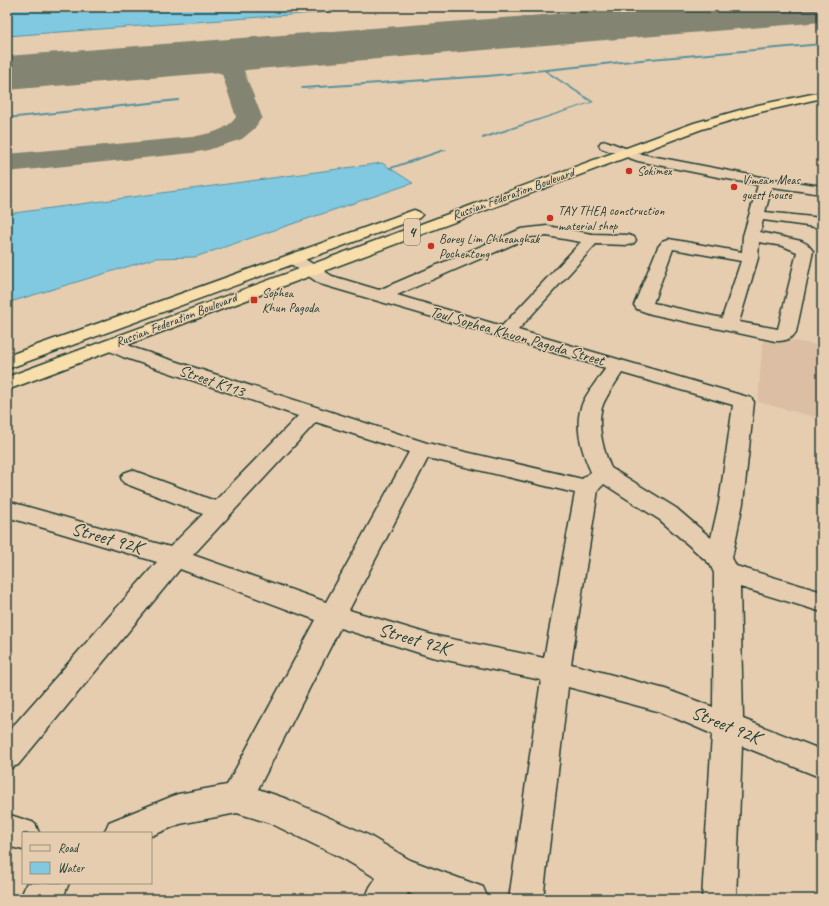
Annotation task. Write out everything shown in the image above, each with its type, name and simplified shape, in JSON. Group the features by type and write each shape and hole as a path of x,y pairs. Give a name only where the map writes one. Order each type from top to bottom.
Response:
{"highway":[{"name":"Russian Federation Boulevard","path":"562,162 660,126 718,108 770,95 822,86"},
{"name":"Russian Federation Boulevard","path":"7,384 310,270 714,121 822,95"},
{"name":"Russian Federation Boulevard","path":"7,363 428,210"}],"street":[{"path":"606,145 638,158 766,182 822,190"},
{"path":"729,324 750,258 751,236 766,182"},
{"path":"756,214 822,223"},
{"path":"380,296 527,232 547,231 592,239 628,240"},
{"path":"750,258 668,244 643,305 651,309 729,324 775,335 783,335 787,332 805,251 802,246 751,236"},
{"path":"505,333 592,239"},
{"name":"Toul Sophea Khuon Pagoda Street","path":"294,259 326,280 744,402 723,565"},
{"name":"Street K113","path":"112,345 130,353 422,449 594,480 668,514 723,565"},
{"path":"526,899 556,672 594,480 595,456 589,427 593,403 617,364"},
{"path":"7,755 175,558 312,414"},
{"path":"237,798 332,615 422,449"},
{"path":"132,478 220,512"},
{"name":"Street 92K","path":"7,509 175,558 332,615 432,646 556,672 665,701 822,764"},
{"path":"719,899 728,725 723,565 822,602"},
{"path":"122,832 178,809 237,798 276,810 356,847 391,886 471,899"},
{"path":"7,830 22,834"},
{"path":"37,899 51,884"}],"shaded area":[{"path":"763,335 822,346 822,419 758,402"}],"water":[{"path":"7,7 396,7 7,36"},
{"path":"382,163 413,183 195,257 156,258 7,303 7,214"}],"waterway":[{"path":"544,70 822,44"},
{"path":"302,88 488,76 544,70"},
{"path":"483,138 593,102 544,70"},
{"path":"7,118 178,100"},
{"path":"390,168 445,150"}],"taxiway":[{"path":"776,11 822,14"},
{"path":"232,70 247,59 277,51"},
{"path":"184,58 215,63 232,70"},
{"path":"7,163 192,145 225,137 240,129 249,117 232,70"}],"runway":[{"path":"7,73 822,8"}],"place":[{"name":"Sokimex","path":"629,171"},
{"name":"Vimean Meas guest house","path":"734,187"},
{"name":"TAY THEA construction material shop","path":"550,218"},
{"name":"Borey Lim Chheanghak Pochentong","path":"431,246"},
{"name":"Sophea Khun Pagoda","path":"254,300"}]}
